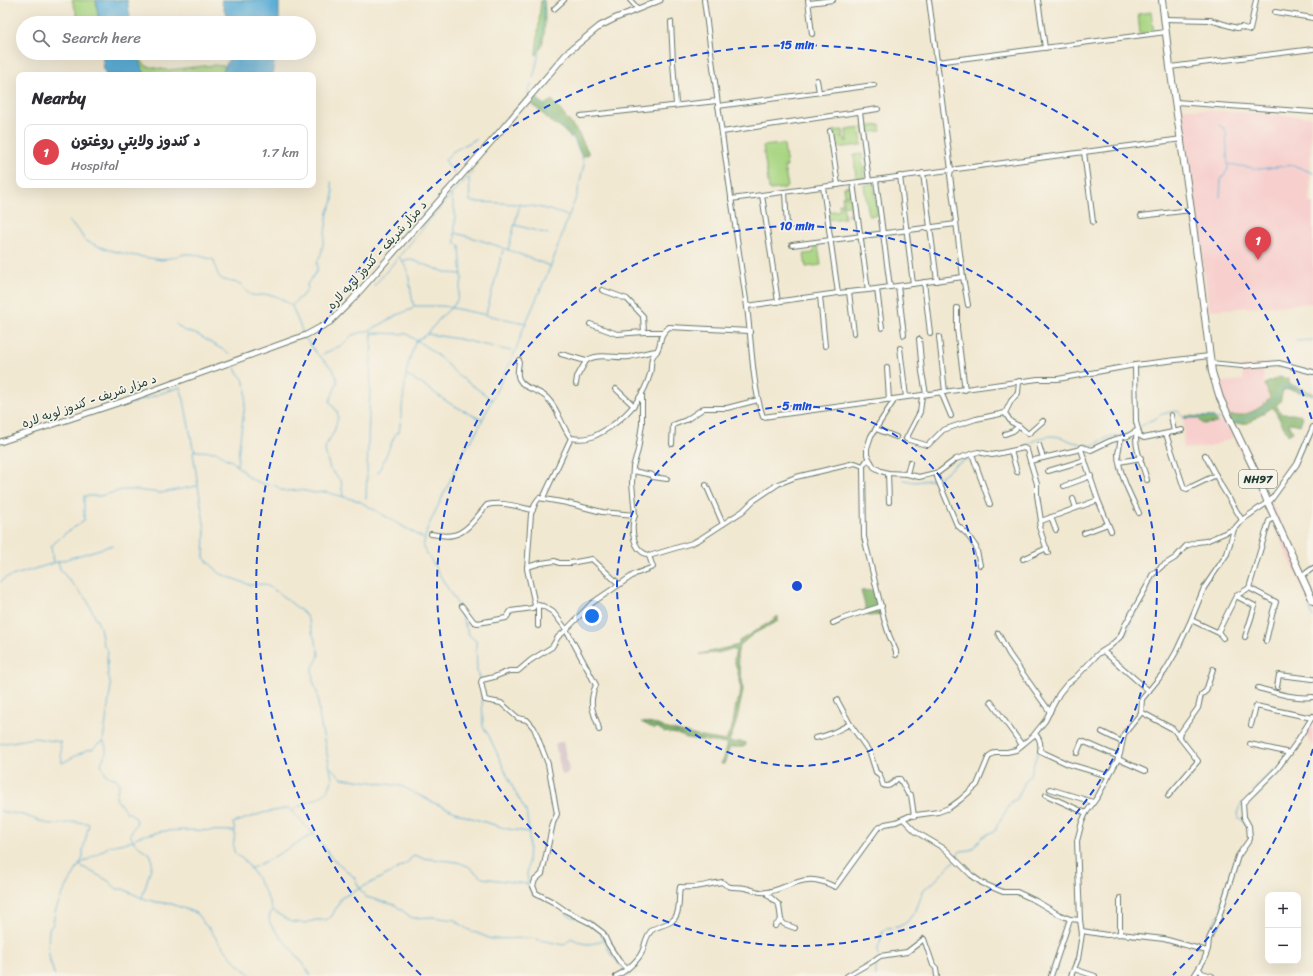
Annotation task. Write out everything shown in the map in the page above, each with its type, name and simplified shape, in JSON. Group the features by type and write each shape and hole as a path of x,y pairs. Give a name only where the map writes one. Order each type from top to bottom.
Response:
{"highway":[{"path":"1162,0 1170,67 1182,139 1209,356"},
{"name":"NH97","path":"1209,356 1214,380 1220,398 1255,471 1274,517 1313,601"}],"main road":[{"name":"د مزار شریف - کندوز لویه لاره","path":"0,442 121,402 306,335 330,322 393,254 568,52 587,35 600,26 660,0"}],"street":[{"path":"554,0 555,7 564,0"},
{"path":"630,0 638,9"},
{"path":"704,0 747,306 758,400 763,417 1038,379 1058,379 1135,365 1209,356"},
{"path":"812,34 809,2 833,0"},
{"path":"929,0 951,170 950,175 962,277 968,305"},
{"path":"1038,0 1045,48"},
{"path":"1165,19 1210,20 1237,28 1241,27 1250,30 1256,0"},
{"path":"1275,12 1313,18"},
{"path":"671,22 672,62 676,104"},
{"path":"937,62 1166,32"},
{"path":"1170,67 1313,49"},
{"path":"817,80 819,92"},
{"path":"718,106 874,85"},
{"path":"581,116 676,104 717,101"},
{"path":"1176,102 1313,112"},
{"path":"722,132 878,110"},
{"path":"860,112 869,181"},
{"path":"830,131 838,185"},
{"path":"731,199 1182,139"},
{"path":"1084,152 1093,222"},
{"path":"923,173 937,281"},
{"path":"900,176 913,284"},
{"path":"876,180 890,287"},
{"path":"853,183 868,290"},
{"path":"823,187 838,292"},
{"path":"785,192 787,227"},
{"path":"762,195 778,302"},
{"path":"1141,216 1191,210"},
{"path":"792,245 956,224"},
{"path":"747,306 820,296 838,292 877,289 962,277"},
{"path":"924,282 930,333"},
{"path":"898,286 904,335"},
{"path":"877,289 882,328"},
{"path":"602,290 628,299 643,316 644,332"},
{"path":"849,292 854,333"},
{"path":"820,296 825,346"},
{"path":"957,308 957,330 965,390"},
{"path":"590,324 617,334 663,332"},
{"path":"519,360 519,379 529,388 542,393 549,400 566,433 571,438 585,440 595,436 616,423 634,406 642,395 651,373 653,355 657,351 663,332 668,327 750,331"},
{"path":"939,337 943,392 950,416"},
{"path":"919,338 924,395 920,412 906,439 926,446 943,430 976,419 1005,413"},
{"path":"900,348 906,397"},
{"path":"576,384 577,377 586,362 592,357 628,357 657,351"},
{"path":"561,354 586,362"},
{"path":"1210,363 1242,366 1279,363 1313,372"},
{"path":"1135,365 1136,409 1140,436 1144,438 1182,430"},
{"path":"887,367 889,400"},
{"path":"1005,413 1011,401 1018,393 1019,382"},
{"path":"616,389 634,406"},
{"path":"627,969 619,961 603,933 590,923 536,893 533,886 535,880 542,874 557,814 548,764 534,728 527,720 518,718 501,703 484,700 482,680 509,671 518,671 531,660 552,647 558,637 592,603 619,584 645,569 653,567 649,556 640,551 637,547 633,532 633,519 635,515 632,483 642,424 642,395"},
{"path":"895,399 871,436 867,448 867,455 874,467 881,472 907,474 919,477 936,473 946,468 956,459 978,452 992,455 1026,448 1037,484 1041,521 1039,527 1048,553"},
{"path":"672,444 673,425 686,420 704,408 727,408 758,400"},
{"path":"1005,413 1011,422 1019,426 1028,434 1043,421"},
{"path":"1171,415 1174,432"},
{"path":"1005,434 1013,431 1019,426"},
{"path":"616,976 627,969 641,955 647,936 651,931 673,920 677,913 680,887 702,887 722,882 734,889 745,888 768,892 799,881 810,880 827,883 835,887 877,829 885,824 914,816 938,812 949,808 977,785 989,756 995,752 1016,750 1035,734 1045,721 1058,694 1098,654 1120,637 1152,575 1162,566 1175,558 1186,546 1197,542 1206,541 1234,529 1242,520 1271,500 1292,472 1304,450 1313,427"},
{"path":"876,429 896,437"},
{"path":"1030,461 1082,449 1082,447 1091,450 1138,430"},
{"path":"1138,430 1136,443 1147,480"},
{"path":"1166,434 1184,488 1187,489 1216,476"},
{"path":"543,498 571,438"},
{"path":"1121,438 1118,454 1119,462 1124,479 1139,513"},
{"path":"1039,445 1043,458"},
{"path":"1082,449 1098,500 1111,531"},
{"path":"1011,451 1017,472"},
{"path":"972,454 990,504"},
{"path":"1205,455 1242,520"},
{"path":"1119,462 1141,458"},
{"path":"871,462 867,460 863,466 864,537 889,635 896,651 896,655"},
{"path":"1048,471 1085,460"},
{"path":"907,474 910,462"},
{"path":"649,556 692,543 700,539 743,511 753,501 771,489 790,479 855,463 863,466"},
{"path":"633,471 647,473 653,477 667,479"},
{"path":"888,473 889,502"},
{"path":"936,473 957,525 967,534 976,547 980,565"},
{"path":"1064,486 1091,476"},
{"path":"706,484 723,524"},
{"path":"538,626 536,605 527,567 531,514 539,498 578,505 602,512 635,515"},
{"path":"1073,499 1076,508"},
{"path":"1041,521 1098,500"},
{"path":"431,534 451,536 459,534 464,531 487,505 493,503 500,503 533,510"},
{"path":"1051,517 1056,530"},
{"path":"1218,632 1236,596 1249,588 1269,521 1274,517"},
{"path":"1084,533 1108,524"},
{"path":"1071,976 1082,944 1077,841 1082,822 1118,758 1124,734 1141,712 1142,699 1165,671 1191,620 1204,588 1227,554 1234,529"},
{"path":"1023,558 1046,548"},
{"path":"527,567 541,562 555,561 559,563 570,563 592,559 619,584"},
{"path":"1302,576 1313,568"},
{"path":"1249,588 1276,602 1272,611 1266,641"},
{"path":"1236,596 1255,606 1245,637"},
{"path":"462,606 474,622 478,623 506,618 511,611 533,608 536,605 543,606 553,612 566,629 596,685 591,696 594,714 598,720 599,730"},
{"path":"833,623 882,606"},
{"path":"1191,620 1218,632 1223,638"},
{"path":"998,633 1009,654 1050,712"},
{"path":"1103,651 1149,691"},
{"path":"1178,736 1198,708 1201,695 1206,691 1213,669"},
{"path":"1277,687 1279,675 1313,679"},
{"path":"1258,688 1293,697 1313,697"},
{"path":"837,700 850,724 870,753 876,772 880,775 883,784 886,786 891,785 897,778 900,779 908,794 911,795 914,816"},
{"path":"991,702 1022,745"},
{"path":"1194,976 1204,960 1209,939 1219,917 1238,856 1250,839 1249,826 1244,817 1243,803 1277,769 1290,753 1313,717 1256,706 1251,725"},
{"path":"1141,712 1173,729 1198,761 1168,796"},
{"path":"815,738 836,732 850,724"},
{"path":"1102,732 1122,742"},
{"path":"1035,734 1038,736 1041,744 1040,751 1068,764 1109,776"},
{"path":"1077,753 1082,741 1145,771"},
{"path":"1250,744 1290,753"},
{"path":"1050,789 1093,802"},
{"path":"1046,795 1086,813"},
{"path":"903,819 916,832 945,849 971,875 982,883 1003,892 1017,892 1058,914 1070,919 1080,920"},
{"path":"768,892 768,895 779,905 781,920 784,924 795,928"},
{"path":"1120,898 1120,934"},
{"path":"1051,976 1070,919"},
{"path":"775,926 781,920"},
{"path":"1082,931 1107,935 1120,934 1164,939 1207,951"},
{"path":"847,976 880,956 907,952 924,939 933,965 936,968 937,976"},
{"path":"1074,969 1095,976"},
{"path":"1199,969 1202,973 1212,976"}],"shaded area":[{"path":"1182,108 1311,117 1310,203 1313,203 1313,303 1209,310"},
{"path":"1263,365 1264,382 1270,398 1263,407 1241,416 1229,416 1216,383 1244,380 1241,367"},
{"path":"1184,418 1198,418 1203,424 1226,421 1234,437 1210,447 1183,449"},
{"path":"1242,437 1313,593 1313,600 1309,602 1235,440"},
{"path":"1313,720 1313,747 1304,731"},
{"path":"563,742 569,770 567,774 562,775 555,744"}],"green space":[{"path":"72,0 96,0 98,16 78,16"},
{"path":"541,0 544,0 544,37 540,50 536,55"},
{"path":"1151,12 1154,33 1140,34 1138,14"},
{"path":"139,60 141,60 146,66 167,70 213,65 225,66 223,72 144,72"},
{"path":"537,98 544,105 552,100 579,134 589,154 582,157 573,137 570,137 558,125 556,126 532,104"},
{"path":"880,125 881,131 864,133 863,127"},
{"path":"860,128 862,145 835,148 833,131 843,130 844,136 841,136 841,138 845,138 847,142 846,130"},
{"path":"784,145 787,167 784,167 788,186 786,188 771,190 769,189 763,146"},
{"path":"862,154 863,166 865,167 863,170 864,178 856,179 854,155"},
{"path":"874,183 878,215 869,216 864,185"},
{"path":"852,186 855,215 848,216 848,214 851,214 850,208 853,208 851,194 844,195 843,187"},
{"path":"850,196 851,206 843,205 845,218 829,220 828,212 840,210 839,204 843,204 842,197"},
{"path":"813,246 818,246 821,265 806,267 804,254 814,253"},
{"path":"1279,377 1289,379 1289,384 1313,393 1313,396 1290,389 1283,390 1280,402 1276,405 1282,414 1303,416 1300,425 1292,423 1288,424 1293,432 1288,435 1273,407 1248,423 1230,424 1229,416 1247,414 1266,403 1270,398 1265,384"},
{"path":"1185,416 1214,417 1217,423 1203,424 1198,418 1184,418"},
{"path":"874,590 881,615 868,616 861,591"},
{"path":"778,616 778,621 753,634 739,646 737,656 743,691 736,723 729,742 744,742 746,745 743,747 730,747 724,764 721,764 727,744 687,738 677,734 664,732 657,727 655,729 641,722 658,725 664,728 697,736 726,741 733,724 736,704 740,697 741,684 734,659 736,651 731,649 718,653 700,654 739,645 739,641"}],"water":[{"path":"96,0 127,0 130,16 98,16"},
{"path":"221,0 279,0 279,16 227,16"},
{"path":"103,60 139,60 144,72 105,72"},
{"path":"228,60 275,60 273,72 223,72"}],"waterway":[{"path":"533,78 541,39 543,0"},
{"path":"528,94 527,93 532,83"},
{"path":"480,681 477,672 476,641 469,635 456,602 423,547 427,529 464,451 476,433 516,350 522,332 552,263 577,195 584,164 582,157 573,137 534,99"},
{"path":"1219,125 1224,128 1226,132 1228,169 1221,180 1220,197"},
{"path":"457,177 445,160 452,152 476,139"},
{"path":"1228,164 1260,169 1293,165 1313,173"},
{"path":"374,286 451,195 473,172"},
{"path":"439,194 456,178"},
{"path":"469,178 470,201 472,202 508,203 532,206 544,208 567,216"},
{"path":"292,305 308,290 307,284 317,271 317,262 321,254 328,212 333,201 331,182"},
{"path":"378,473 396,433 399,433 407,368 415,342 427,334 457,300 462,280 460,246 455,243 455,212 451,195 449,193"},
{"path":"508,250 520,204"},
{"path":"68,221 79,231 85,241 109,250 162,260 185,254 193,254 214,260 217,273 222,279 241,284 245,290 252,295 272,295 282,299 292,306 303,333"},
{"path":"515,225 548,234"},
{"path":"455,233 515,252 550,266"},
{"path":"486,314 503,250"},
{"path":"323,354 342,345 352,335 371,330 397,315 412,309 414,306 408,274 399,257"},
{"path":"403,261 409,259 448,273 462,274"},
{"path":"415,306 443,306 525,323"},
{"path":"176,324 183,330 198,335 230,354"},
{"path":"371,331 372,333 407,334 433,352 459,376 492,400"},
{"path":"366,499 372,333"},
{"path":"427,334 459,339 511,351"},
{"path":"306,339 317,354 333,369 337,379 337,383 330,401 337,411 338,417 334,432 326,445 325,451 330,469 341,481 343,497"},
{"path":"1296,341 1313,340"},
{"path":"235,368 243,379 246,389 237,466"},
{"path":"406,375 449,403 482,420"},
{"path":"1234,421 1249,417 1269,405 1281,388 1289,386 1313,395"},
{"path":"121,407 180,387 184,400 193,448 196,451 218,452 225,458 232,461 251,479 263,484 275,485 281,490 300,490 315,493 326,492 359,501 423,538"},
{"path":"1140,427 1162,414 1176,411 1184,417 1206,417 1219,419"},
{"path":"1025,447 1036,440 1047,436 1064,438 1082,445 1085,444 1091,446 1111,436 1127,434 1137,428"},
{"path":"195,450 193,453 205,530 204,558 221,574 250,585 264,584 276,591 307,617 317,646"},
{"path":"974,456 980,454"},
{"path":"939,478 955,465 971,457"},
{"path":"904,480 915,482 936,479"},
{"path":"53,563 51,546 84,520 84,496 100,496 122,490 161,493 197,486"},
{"path":"0,582 5,578 113,545"},
{"path":"58,562 61,571 87,600 100,627 103,644 108,651 108,675 111,686 103,741 106,750 101,764 107,776 117,779 119,783 116,797 126,812 132,814 137,822 130,834 134,842 151,855 152,864 142,898"},
{"path":"1122,636 1127,633 1132,619 1155,575"},
{"path":"1309,608 1313,617"},
{"path":"293,810 317,798 327,791 332,778 320,721 317,692 313,681 312,670 319,656 318,649"},
{"path":"1054,707 1062,693"},
{"path":"482,694 483,726 515,792 526,811 529,832 527,875 529,888 534,895 542,899"},
{"path":"1038,735 1046,723"},
{"path":"0,744 34,738 60,742 62,763 87,750 93,749 98,744 103,742"},
{"path":"956,858 957,854 961,851 970,850 975,847 982,837 996,830 997,825 1012,801 1017,799 1030,775 1038,751"},
{"path":"330,767 342,778 401,786 432,802 465,816 508,829 528,832"},
{"path":"1253,790 1275,769"},
{"path":"1242,803 1237,813 1238,817 1246,824"},
{"path":"252,976 234,960 196,913 172,904 142,898 123,889 117,889 107,880 79,865 110,846 133,841 137,837 164,831 235,831 233,823 263,813 289,808 319,840 331,857 354,877 366,897 395,905 412,918 432,917 455,920 467,929 491,939 531,938 564,945 571,938 587,944 603,940"},
{"path":"0,811 23,815 51,825 74,822 89,824 83,850 83,858 61,897 55,912 53,924 49,929 48,947 50,961 55,976"},
{"path":"235,832 233,849 253,871 265,892 272,910 291,922 305,923 316,920 326,920 332,916 341,898 394,871 407,863 415,855 422,858 457,862 468,866 482,878 527,884"},
{"path":"250,869 313,834"},
{"path":"878,956 878,946 880,944 882,932 887,928 898,927 907,922 916,910 924,889 933,883 955,860"},
{"path":"1221,904 1225,890"},
{"path":"272,911 269,918 271,925 303,963 311,976"},
{"path":"565,913 577,918"},
{"path":"1204,949 1205,940 1218,915"},
{"path":"585,923 594,928"},
{"path":"601,934 612,957 624,969"},
{"path":"1198,966 1204,952"},
{"path":"876,961 876,976"},
{"path":"626,972 629,976"},
{"path":"1191,976 1194,972"}],"place":[{"name":"د کندوز ولایتي روغتون","path":"1258,260"}]}
